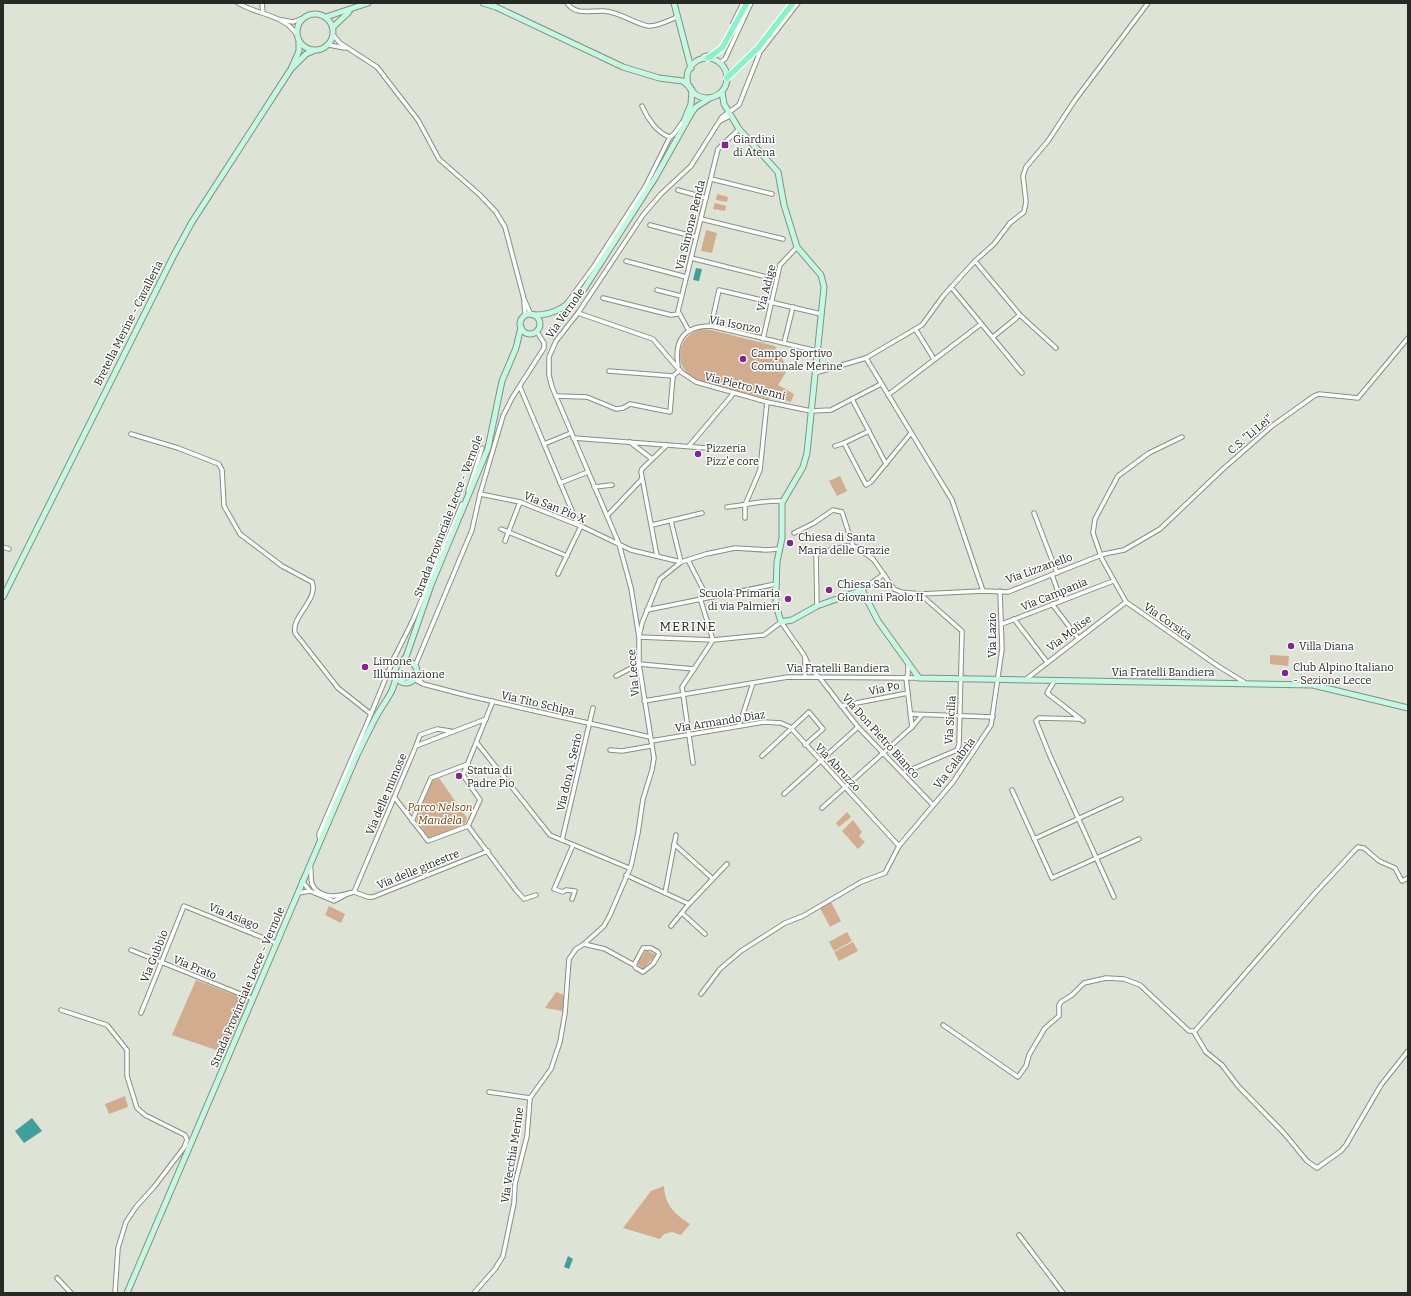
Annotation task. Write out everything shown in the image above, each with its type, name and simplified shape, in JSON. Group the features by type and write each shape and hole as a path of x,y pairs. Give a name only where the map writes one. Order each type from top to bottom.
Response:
{"main road":[{"path":"708,58 718,53 723,46 743,3"},
{"path":"727,78 758,48 792,3"}],"street":[{"path":"238,3 250,9 293,22 310,14 319,14 326,17 333,27 334,36 329,45 322,50 313,51 305,48 299,42 293,29 279,19"},
{"path":"262,3 263,13"},
{"path":"326,17 368,3"},
{"path":"483,3 496,7 622,67 659,78 678,78 690,70 704,56 716,52 743,3"},
{"path":"567,3 571,9 576,11 604,11 618,14 649,26 677,17"},
{"path":"672,147 691,104 690,70 687,49 674,3"},
{"path":"719,63 725,59 751,3"},
{"name":"Via Vernole","path":"725,119 739,104 760,52 798,3"},
{"path":"815,373 866,358 916,330 927,320 950,287 994,244 1010,223 1024,212 1026,202 1023,176 1026,167 1048,141 1074,100 1148,3"},
{"path":"333,27 336,22 353,9"},
{"path":"297,35 298,26 303,18"},
{"path":"334,36 348,49 377,67 418,120 439,159 484,198 496,212 505,227 524,299 525,313 523,318"},
{"name":"Bretella Merine - Cavalleria","path":"3,597 174,255 192,222 291,69 299,51 299,42"},
{"path":"329,45 348,49"},
{"path":"687,49 700,60"},
{"name":"Bretella Merine - Cavalleria","path":"291,69 306,54 313,51"},
{"path":"700,60 708,58 719,63 725,69 727,78 722,92 724,104 739,129 778,172 786,214 797,247 824,281 812,411 805,460 782,501 782,538 779,549 776,584 776,605 781,622"},
{"path":"670,78 683,81 702,97 711,97 724,104"},
{"path":"523,318 553,312 564,307 570,304 584,290 655,178 696,107 722,92"},
{"path":"642,106 649,119 665,136 670,137"},
{"name":"Via Vernole","path":"640,637 631,588 620,545 606,516 548,375 549,358 556,341 578,313 643,215 661,194 691,166 723,115 729,113"},
{"path":"564,307 594,266 641,193 670,137 685,119"},
{"path":"720,121 725,119 734,122"},
{"name":"Via Simone Renda","path":"678,314 681,296 718,149 739,129"},
{"path":"665,136 666,145"},
{"path":"711,179 772,194"},
{"path":"678,190 706,198"},
{"path":"701,219 784,239"},
{"path":"650,225 696,237"},
{"name":"Via Adige","path":"763,338 780,265 797,247"},
{"path":"691,258 767,277"},
{"path":"626,261 686,277"},
{"path":"975,261 1020,315 1056,348"},
{"path":"950,287 1022,373"},
{"path":"657,290 681,296"},
{"path":"711,326 719,290 822,314"},
{"path":"556,396 587,397 616,409 623,408 630,404 670,412 673,376 679,368 676,357 678,344 689,331 678,314 671,315 603,298"},
{"path":"524,299 532,315 538,319 540,325"},
{"path":"784,343 793,307"},
{"path":"537,332 540,325 553,312"},
{"name":"Via Pietro Nenni","path":"578,313 653,339 679,368 696,382 733,394 767,402 812,411 831,410 881,384"},
{"path":"993,337 1020,315"},
{"name":"Strada Provinciale Lecce - Vernole","path":"128,1293 187,1146 253,999 357,755 377,715 395,685 395,674 411,646 431,585 488,448 502,381 516,348 523,318"},
{"path":"888,395 982,324"},
{"name":"Via Isonzo","path":"689,331 700,326 711,326 817,351"},
{"path":"521,327 524,332 529,334 537,332"},
{"path":"916,330 934,359"},
{"path":"394,658 400,663 413,664 472,530 480,494 503,416 544,348 544,343 537,332"},
{"name":"Strada Provinciale Lecce - Vernole","path":"516,348 524,337 529,334"},
{"name":"C.S. \"Li Lei\"","path":"1100,557 1104,554 1130,547 1160,529 1255,440 1314,396 1319,394 1358,398 1408,338"},
{"path":"866,358 952,500 983,591"},
{"path":"609,371 673,376"},
{"path":"520,387 560,483 580,526 558,574"},
{"path":"689,446 733,394"},
{"path":"852,399 886,464"},
{"path":"745,518 745,506 760,470 767,402"},
{"path":"835,446 869,431"},
{"path":"544,444 571,433"},
{"path":"844,443 866,485 871,482 911,433"},
{"path":"131,434 178,448 219,464 222,470 225,508 240,534 282,566 312,582 313,589 294,627 296,635 338,688 371,714"},
{"name":"Via Corsica","path":"1182,437 1149,453 1118,476 1095,519 1093,533 1100,557 1126,602 1218,666 1244,682"},
{"path":"573,438 707,448"},
{"path":"629,442 652,459"},
{"path":"657,556 642,479 642,468 667,445"},
{"path":"320,841 319,834 388,671 413,620 466,494 482,448"},
{"path":"560,483 588,472"},
{"path":"606,516 642,479"},
{"path":"594,487 612,485"},
{"name":"Via San Pio X","path":"480,494 520,502 580,526 620,545"},
{"path":"727,507 745,506 768,500 782,501"},
{"path":"505,541 520,502"},
{"path":"794,533 814,523 833,510 842,512 853,546 841,547 816,554 816,606"},
{"path":"652,525 702,513"},
{"path":"1034,513 1057,573"},
{"path":"620,545 631,550 681,562 671,521"},
{"path":"502,529 567,556"},
{"name":"Via Lizzanello","path":"853,546 873,559 894,589 902,592 920,594 983,591 1008,592 1100,557"},
{"path":"3,547 9,549"},
{"name":"Via Lecce","path":"576,949 584,944 604,926 629,868 638,833 643,800 654,758 639,664 640,637 642,623 660,579 681,562 706,554 735,548 766,550 779,549"},
{"path":"688,560 707,597"},
{"path":"640,637 712,640 764,635 781,622 792,620 816,606 862,590 884,574"},
{"path":"1052,575 1061,600"},
{"name":"Via Campania","path":"1002,624 1113,581"},
{"path":"647,610 700,598 776,584"},
{"path":"862,590 878,621 919,678"},
{"name":"Via Lazio","path":"999,679 1002,648 1000,591"},
{"name":"Via Sicilia","path":"903,773 959,749 962,633 960,628 920,594"},
{"path":"693,763 682,687 712,640 700,598"},
{"name":"Via Molise","path":"1025,680 1126,602"},
{"path":"1052,604 1078,638"},
{"path":"1014,619 1047,662"},
{"name":"Via Don Pietro Bianco","path":"781,622 806,658 811,670 819,677 858,726 933,805"},
{"name":"Strada Provinciale Lecce - Vernole","path":"391,693 404,682 415,677 411,646"},
{"path":"805,677 806,658"},
{"path":"908,663 908,674 906,678 912,727"},
{"path":"616,676 639,664 694,669"},
{"path":"388,671 395,674 399,680 404,682"},
{"name":"Via Tito Schipa","path":"415,677 422,684 589,724 651,741"},
{"name":"Via Fratelli Bandiera","path":"644,701 788,677 961,678 1244,682 1326,687 1408,708"},
{"name":"Via Calabria","path":"701,994 720,969 741,951 785,923 803,916 861,882 885,873 899,846 953,782 989,729 993,717 999,679"},
{"path":"1055,680 1047,693 1082,720 1039,718 1036,721 1114,898"},
{"path":"739,726 753,683"},
{"name":"Via Po","path":"841,706 908,693"},
{"path":"395,798 428,841 468,826 480,800 463,775 493,701"},
{"name":"Via don A. Serio","path":"562,840 594,708"},
{"path":"762,756 809,712 824,728 806,745"},
{"path":"910,714 993,717"},
{"path":"822,808 912,727 922,715"},
{"name":"Via delle mimose","path":"354,892 416,746 486,719"},
{"name":"Via Armando Diaz","path":"610,750 622,751 651,741 770,722 781,723 791,728"},
{"path":"784,794 858,726"},
{"name":"Via Abruzzo","path":"791,728 899,846"},
{"path":"416,746 420,735 437,729 452,732"},
{"path":"477,743 547,833 629,868"},
{"path":"412,821 431,778 468,764"},
{"path":"1012,790 1052,878 1139,839"},
{"path":"1034,839 1121,799"},
{"path":"468,826 524,899 536,894"},
{"path":"665,892 676,835"},
{"path":"674,844 713,879"},
{"path":"572,899 575,891 566,890 563,892 554,889 573,845"},
{"path":"1194,1032 1316,892 1358,847 1364,848 1379,861 1395,868 1402,881 1408,878"},
{"name":"Via delle ginestre","path":"354,892 368,897 373,897 488,851"},
{"path":"310,863 312,884"},
{"path":"671,926 689,904 727,864"},
{"path":"626,875 689,904"},
{"path":"302,881 312,884 321,892 330,896 336,897 354,892"},
{"path":"302,881 310,891"},
{"path":"298,893 310,891 334,900 350,893"},
{"name":"Via Asiago","path":"184,906 276,943"},
{"name":"Via Gubbio","path":"141,1013 184,906"},
{"path":"682,913 705,934"},
{"path":"584,944 605,949 634,965 642,972 647,969 659,954 651,948 643,948 634,965"},
{"name":"Via Vecchia Merine","path":"474,1293 495,1269 503,1256 526,1136 530,1098 551,1069 556,1056 565,1013 569,959 576,949"},
{"name":"Via Prato","path":"131,950 253,999"},
{"path":"943,1025 1018,1077 1026,1066 1029,1055 1045,1028 1059,1016 1059,1006 1061,1002 1072,995 1084,983 1110,978 1130,980 1140,985 1189,1031 1194,1032 1206,1052 1222,1065 1238,1086 1283,1132 1307,1160 1317,1168 1341,1151 1358,1126 1381,1085 1408,1051"},
{"path":"61,1010 107,1025 127,1050 127,1076 138,1108 145,1115 185,1134 187,1140 187,1146 136,1207 126,1222 118,1248 115,1293"},
{"path":"489,1092 530,1098"},
{"path":"1018,1235 1063,1293"},
{"path":"57,1278 71,1293"}],"green space":[{"path":"717,194 728,197 727,202 716,200"},
{"path":"715,203 726,206 725,211 713,209"},
{"path":"706,230 717,233 712,253 701,251"},
{"name":"Campo Sportivo Comunale Merine","path":"700,329 711,330 775,346 788,369 778,385 794,394 791,402 770,397 769,399 699,381 691,376 681,363 681,347 691,333"},
{"path":"840,476 847,491 837,496 829,481"},
{"path":"1270,655 1289,656 1288,666 1270,664"},
{"name":"Parco Nelson Mandela","path":"439,778 467,818 465,824 429,838 416,819 432,781"},
{"path":"847,812 851,817 839,827 836,823"},
{"path":"853,820 862,832 859,836 865,842 858,849 842,831"},
{"path":"831,902 841,921 830,927 820,908"},
{"path":"329,906 345,914 341,923 325,915"},
{"path":"847,932 852,941 834,951 829,942"},
{"path":"853,942 858,951 839,961 834,952"},
{"path":"646,950 656,955 643,969 637,964"},
{"path":"196,980 248,1000 225,1053 172,1035"},
{"path":"556,992 564,995 563,1011 545,1008"},
{"path":"125,1096 128,1107 109,1114 105,1104"},
{"path":"664,1186 666,1199 672,1209 690,1224 681,1235 672,1232 664,1234 660,1239 623,1228 651,1191"}],"water":[{"path":"696,268 702,269 699,281 693,280"},
{"path":"32,1118 42,1131 24,1143 15,1131"},
{"path":"568,1256 573,1259 569,1269 564,1267"}],"place":[{"name":"Giardini di Atena","path":"725,145"},
{"name":"Campo Sportivo Comunale Merine","path":"743,359"},
{"name":"Pizzeria Pizz'e core","path":"698,454"},
{"name":"Chiesa di Santa Maria delle Grazie","path":"790,543"},
{"name":"Chiesa San Giovanni Paolo II","path":"829,590"},
{"name":"Scuola Primaria di via Palmieri","path":"788,599"},
{"name":"Villa Diana","path":"1291,646"},
{"name":"Limone Illuminazione","path":"365,667"},
{"name":"Club Alpino Italiano - Sezione Lecce","path":"1285,673"},
{"name":"Statua di Padre Pio","path":"459,776"}],"district":[{"name":"MERINE","path":"688,626"}]}
